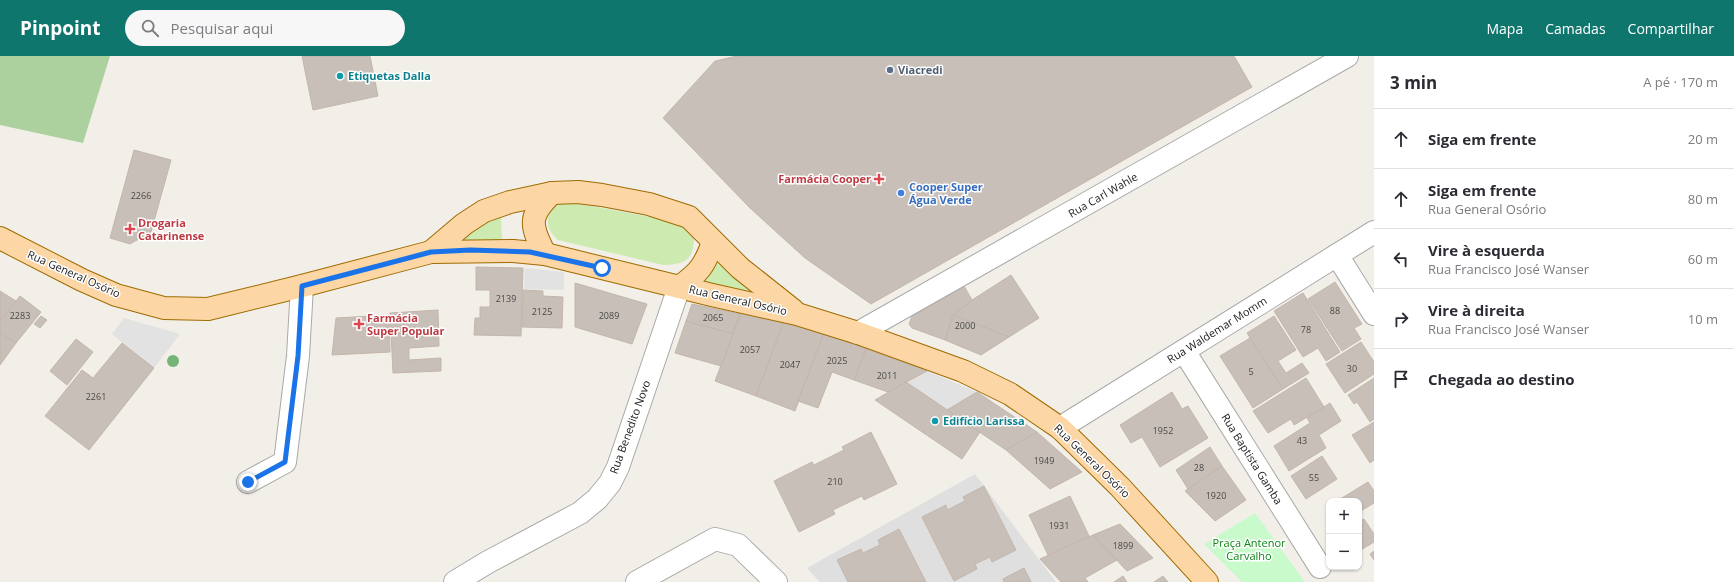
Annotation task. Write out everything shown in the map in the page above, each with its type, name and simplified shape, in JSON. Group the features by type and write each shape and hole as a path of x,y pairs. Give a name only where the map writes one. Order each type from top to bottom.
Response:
{"main road":[{"name":"Rua General Osório","path":"431,252 464,224 484,211 510,202 552,193 578,192 650,204 689,217 740,268 797,314"},
{"path":"545,254 537,238 534,227 534,216 538,206 552,193"},
{"name":"Rua General Osório","path":"0,238 116,295 164,308 208,308 302,286 431,252 513,250 545,254 797,314 858,333 963,371 1010,394 1060,428 1120,487 1207,582"},
{"path":"679,287 701,268 713,242"}],"street":[{"name":"Rua Carl Wahle","path":"858,333 1347,56"},
{"name":"Rua Waldemar Momm","path":"1060,428 1374,232"},
{"path":"1337,255 1374,314"},
{"path":"248,482 285,462 298,356 302,286"},
{"name":"Rua Benedito Novo","path":"456,582 488,562 580,513 597,498 610,483 618,467 679,287"},
{"name":"Rua Baptista Gamba","path":"1184,351 1320,567"},
{"path":"637,582 715,538 738,545 776,582"}],"shaded area":[{"path":"525,268 564,272 564,290 524,289"},
{"path":"124,318 180,334 154,368 112,334"},
{"path":"927,371 977,392 947,410 906,382"},
{"path":"975,474 1056,582 820,582 807,568"}],"green space":[{"path":"0,56 110,56 83,143 0,125"},
{"path":"564,201 672,221 685,227 694,236 692,251 683,262 663,265 558,240 550,229 548,219 553,209"},
{"path":"501,217 502,240 458,241 487,220"},
{"path":"719,261 738,281 755,295 704,281"},
{"name":"Praça Antenor Carvalho","path":"1255,513 1305,582 1242,582 1204,544"}],"building":[{"name":"Etiquetas Dalla","path":"302,56 370,56 378,96 313,110"},
{"name":"Cooper Super Água Verde","path":"737,56 1234,56 1252,87 871,304 805,258 750,208 663,118 715,61"},
{"path":"134,150 171,160 151,232 130,244 110,238"},
{"path":"476,267 523,268 521,336 474,335 475,318 480,318 480,307 490,307 490,290 476,290"},
{"path":"1011,275 1039,318 1009,337 953,315 972,300"},
{"path":"1335,282 1362,324 1354,328 1361,339 1342,351 1308,299"},
{"path":"575,283 647,304 632,344 575,327"},
{"path":"964,286 972,300 953,315 945,340 912,328 909,324 912,316"},
{"path":"523,290 543,291 543,296 563,297 562,328 522,327"},
{"path":"0,291 16,301 0,321"},
{"path":"1303,293 1340,352 1326,361 1318,348 1303,357 1274,311"},
{"path":"20,296 41,312 16,343 0,333 0,321"},
{"path":"692,304 740,314 733,334 686,321"},
{"path":"438,310 439,346 409,348 409,360 441,358 441,371 393,373 390,313"},
{"path":"742,310 784,321 756,396 715,381"},
{"path":"389,315 390,352 332,355 336,318"},
{"path":"953,315 1009,337 981,355 945,340"},
{"path":"41,316 47,320 40,328 34,324"},
{"path":"1274,316 1296,350 1278,361 1286,373 1302,363 1309,373 1283,389 1247,333"},
{"path":"686,321 733,334 721,366 675,353"},
{"path":"784,321 824,333 795,411 756,396"},
{"path":"0,333 16,343 0,365"},
{"path":"824,333 866,349 854,380 832,372 818,408 798,401"},
{"path":"1250,338 1283,389 1253,408 1220,356"},
{"path":"76,339 93,352 67,385 50,371"},
{"path":"1361,342 1374,362 1374,374 1345,393 1326,364"},
{"path":"122,343 154,368 89,450 45,416 82,370 93,378"},
{"path":"866,349 927,371 888,392 854,380"},
{"path":"1306,378 1324,407 1294,425 1291,419 1268,433 1253,411"},
{"path":"1374,378 1374,419 1370,422 1357,402 1354,404 1348,395"},
{"name":"Edifício Larissa","path":"906,382 980,432 962,459 875,400"},
{"path":"977,392 1037,432 1006,450 947,410"},
{"path":"1172,392 1182,409 1188,406 1208,438 1160,467 1142,437 1131,443 1120,425"},
{"path":"1330,403 1341,421 1319,435 1326,448 1289,471 1274,446 1310,423 1307,418"},
{"path":"1374,422 1374,460 1370,463 1352,435"},
{"path":"871,432 897,484 864,500 862,496 833,510 835,514 799,532 774,481 812,462 814,465 844,450 842,447"},
{"path":"1037,432 1082,472 1050,489 1006,450"},
{"path":"1210,447 1222,466 1188,489 1176,470"},
{"path":"1322,456 1337,479 1306,499 1291,476"},
{"path":"1222,466 1246,500 1215,521 1185,491"},
{"path":"1368,482 1374,491 1374,503 1362,510 1362,498 1342,498"},
{"path":"984,486 1016,550 992,562 990,557 975,564 977,569 954,581 922,517 946,505 947,510 965,501 963,497"},
{"path":"1070,496 1089,536 1048,555 1029,515"},
{"path":"1364,519 1374,534 1374,542 1362,549 1362,534 1362,520"},
{"path":"1120,524 1153,558 1127,571 1093,535"},
{"path":"899,529 926,582 848,582 837,560 861,549 863,553 880,545 878,540"},
{"path":"1093,535 1117,560 1085,578 1088,582 1061,582 1040,559"},
{"path":"1374,551 1374,560 1370,554"},
{"path":"1024,568 1031,582 1004,582 1003,579"},
{"path":"1123,576 1127,582 1114,582"},
{"path":"1163,576 1168,582 1154,582"}],"place":[{"name":"Viacredi","path":"890,70"},
{"name":"Etiquetas Dalla","path":"340,76"},
{"name":"Farmácia Cooper","path":"879,179"},
{"name":"Cooper Super Água Verde","path":"901,193"},
{"name":"Drogaria Catarinense","path":"130,229"},
{"name":"Farmácia Super Popular","path":"359,324"},
{"name":"Edifício Larissa","path":"935,421"}],"route":[{"path":"248,482 285,462 298,356 302,286 379,267 431,252 513,250 545,254 602,268"}]}
